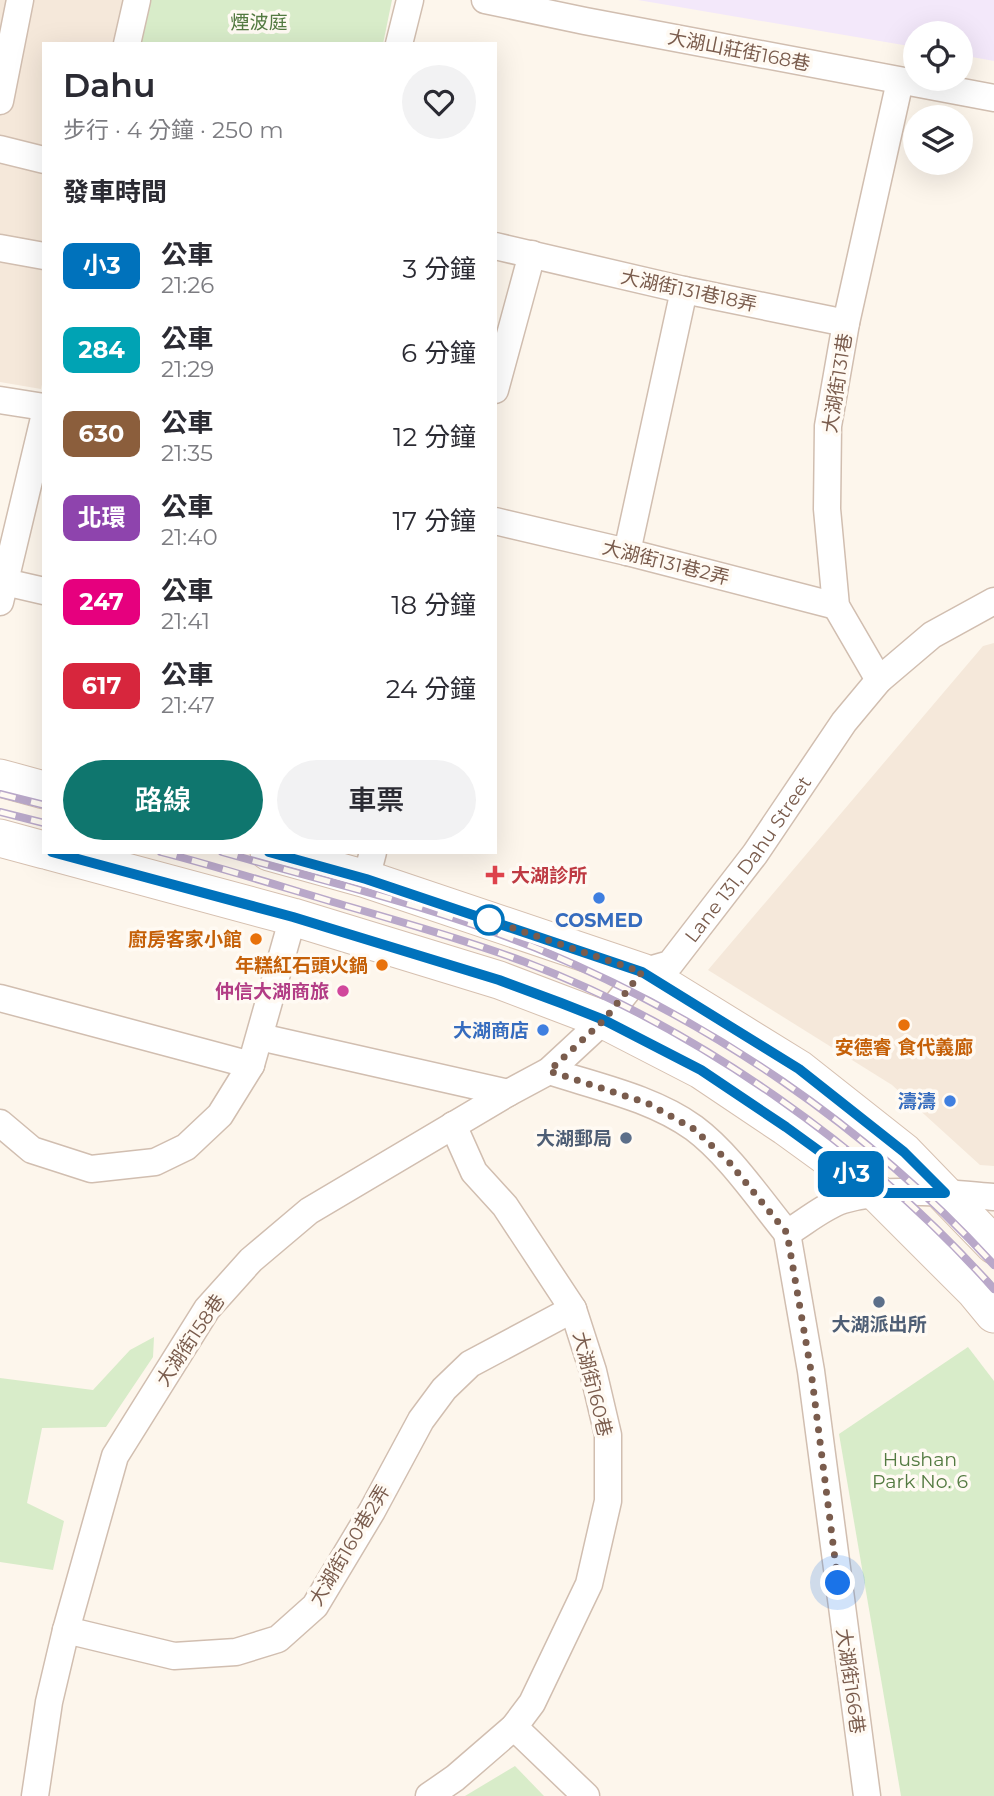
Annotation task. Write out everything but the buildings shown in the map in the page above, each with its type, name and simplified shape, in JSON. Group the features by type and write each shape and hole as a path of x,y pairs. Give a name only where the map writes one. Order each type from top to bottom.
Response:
{"main road":[{"path":"0,779 42,790"},
{"path":"0,838 42,849"},
{"path":"59,854 293,917 499,980 604,1020 701,1070 877,1193 975,1291 994,1314"},
{"path":"283,854 370,866 642,972 799,1069 904,1152 994,1245"}],"street":[{"path":"2,87 20,0"},
{"path":"127,42 137,0"},
{"path":"400,42 410,0"},
{"name":"大湖山莊街168巷","path":"485,0 994,98"},
{"name":"大湖街131巷","path":"879,680 836,606 827,509 828,426 846,323 900,81"},
{"path":"0,149 42,160"},
{"name":"大湖街131巷18弄","path":"497,246 684,290 846,323"},
{"path":"0,248 42,256"},
{"path":"497,383 532,254"},
{"path":"627,552 684,290"},
{"path":"0,400 42,407"},
{"path":"42,426 2,588 42,591"},
{"name":"大湖街131巷2弄","path":"497,521 836,606"},
{"name":"Lane 131, Dahu Street","path":"604,1020 642,972 670,964 755,854 844,722 879,680 932,635 994,601"},
{"path":"0,1123 32,1150 91,1169 155,1163 186,1147 220,1115 251,1065 293,917"},
{"path":"0,998 251,1065"},
{"name":"大湖街158巷","path":"35,1796 49,1702 66,1630 115,1456 207,1309 251,1260 309,1211 549,1071 604,1020"},
{"path":"260,1037 508,1093"},
{"path":"549,1071 647,1103 694,1129 729,1162 787,1233 840,1201 877,1193 945,1193 994,1197"},
{"name":"大湖街160巷","path":"429,1796 455,1778 514,1727 532,1703 589,1584 608,1501 608,1435 593,1371 573,1309 505,1206 474,1172 453,1125"},
{"name":"大湖街166巷","path":"787,1233 811,1371 867,1796"},
{"name":"大湖街160巷2弄","path":"66,1630 174,1656 236,1652 278,1639 315,1606 372,1511 421,1420 444,1389 470,1364 573,1309"},
{"path":"514,1727 586,1796"}],"shaded area":[{"path":"0,0 128,0 118,42 42,42 42,384 41,389 0,382"},
{"path":"638,0 994,0 994,61 973,57 973,21 903,21 903,45"},
{"path":"994,643 994,1166 980,1165 892,1085 708,970 983,646"}],"green space":[{"name":"煙波庭","path":"136,0 392,0 383,42 126,42"},
{"path":"154,1337 153,1357 106,1427 42,1428 27,1503 64,1521 53,1570 0,1562 0,1378 93,1390 130,1350"},
{"name":"Hushan Park No. 6","path":"968,1347 994,1381 994,1796 901,1796 839,1434"},
{"path":"515,1766 544,1796 465,1796"}],"railway":[{"path":"0,794 42,804"},
{"path":"0,812 42,822"},
{"path":"168,854 406,923 502,954 590,989 654,1022 779,1098 837,1142 946,1238 994,1289"},
{"path":"229,854 380,896 498,933 600,977 663,1008 783,1081 839,1123 945,1214 994,1265"}],"bus line":[{"name":"小3","path":"59,854 293,917 499,980 561,1003 604,1020 701,1070 877,1193 945,1193 904,1152 799,1069 642,972 366,879 276,854"}],"place":[{"name":"大湖診所","path":"495,875"},
{"name":"COSMED","path":"599,898"},
{"name":"廚房客家小館","path":"256,939"},
{"name":"年糕紅石頭火鍋","path":"382,965"},
{"name":"仲信大湖商旅","path":"343,991"},
{"name":"安德睿 食代義廊","path":"904,1025"},
{"name":"大湖商店","path":"543,1030"},
{"name":"濤濤","path":"950,1101"},
{"name":"大湖郵局","path":"626,1138"},
{"name":"大湖派出所","path":"879,1302"}],"route":[{"path":"489,920 642,972 604,1020 549,1071 647,1103 694,1129 729,1162 787,1233 811,1371 838,1583"}]}
